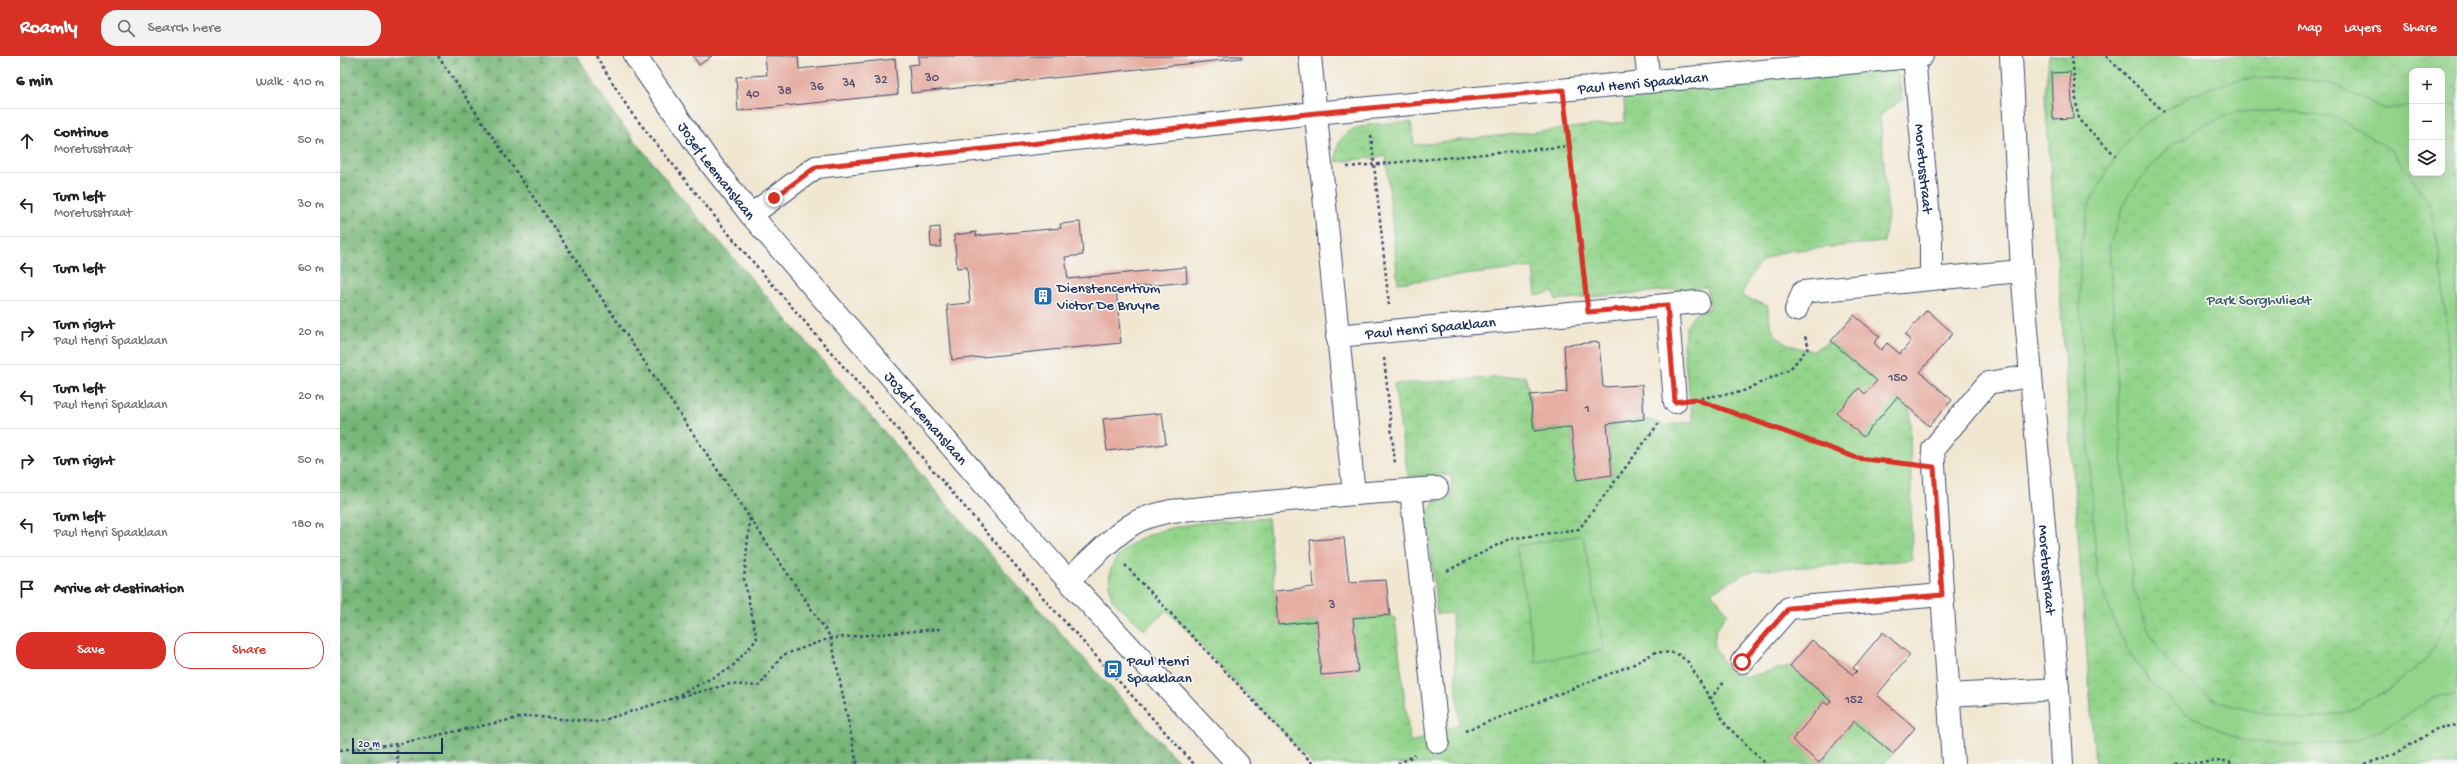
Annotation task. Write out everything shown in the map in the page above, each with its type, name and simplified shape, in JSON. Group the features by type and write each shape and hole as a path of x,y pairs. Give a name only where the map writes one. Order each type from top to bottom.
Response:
{"street":[{"name":"Jozef Leemanslaan","path":"635,56 707,159 751,214 1068,580 1238,764"},
{"path":"1310,56 1354,494"},
{"path":"1646,56 1649,82"},
{"name":"Paul Henri Spaaklaan","path":"751,214 816,167 1316,113 1918,56"},
{"name":"Moretusstraat","path":"1918,56 1931,240 1931,279"},
{"name":"Moretusstraat","path":"2011,56 2022,271 2058,689 2062,764"},
{"path":"1796,310 1803,292 2022,271"},
{"name":"Paul Henri Spaaklaan","path":"1337,336 1698,302"},
{"path":"1667,305 1675,402"},
{"path":"1953,764 1933,449 1988,383 2031,376"},
{"path":"1068,580 1106,546 1136,523 1172,511 1437,488"},
{"path":"1404,490 1420,586 1438,742"},
{"path":"1742,662 1789,608 1942,595"},
{"path":"1949,696 2058,689"}],"path":[{"path":"438,56 750,517 830,638 857,764"},
{"path":"596,56 630,111 728,233"},
{"path":"2072,56 2078,119 2116,156"},
{"path":"2106,56 2164,112"},
{"path":"1563,90 1588,312"},
{"path":"1368,108 1392,331 1384,354 1404,490"},
{"path":"1321,170 1570,146"},
{"path":"1796,310 1809,347 1790,369 1741,392 1695,399 1857,458 1934,467"},
{"path":"1420,586 1509,539 1579,529 1675,402"},
{"path":"671,699 731,668 757,639 744,579 750,517"},
{"path":"1106,546 1312,764"},
{"path":"340,750 396,744 528,716 597,722 671,699 730,684 758,686 783,656 830,638 941,629"},
{"path":"1398,764 1438,742 1632,665 1656,652 1676,653 1688,662 1726,725 1766,764"},
{"path":"2365,764 2395,754 2438,728 2457,725"},
{"path":"396,744 398,764"},
{"path":"2175,764 2224,761 2235,764"}],"green space":[{"path":"340,56 577,56 614,114 672,187 1024,593 1181,764 340,764"},
{"name":"Park Sorghvliedt","path":"2049,56 2457,56 2457,764 2095,764 2045,95"},
{"path":"1890,68 1899,75 1902,100 1880,115 1888,216 1884,242 1788,251 1770,257 1763,261 1753,272 1741,296 1768,306 1771,326 1780,339 1786,343 1812,351 1831,341 1877,381 1865,394 1863,436 1897,397 1910,409 1912,560 1759,570 1746,573 1711,592 1728,613 1717,630 1715,644 1720,657 1732,673 1747,677 1790,666 1831,701 1828,705 1824,702 1792,740 1819,763 1854,721 1893,754 1884,764 1313,764 1167,610 1145,630 1112,600 1110,586 1111,567 1125,549 1142,538 1162,530 1206,522 1268,518 1278,624 1317,621 1321,675 1357,672 1353,618 1390,615 1395,619 1410,743 1459,724 1452,613 1437,614 1427,513 1437,499 1451,493 1452,475 1408,477 1394,384 1525,376 1530,395 1534,431 1571,427 1577,479 1612,475 1607,424 1644,419 1665,425 1693,422 1683,347 1686,327 1696,312 1710,308 1707,287 1556,300 1553,292 1536,296 1533,267 1398,283 1386,156 1336,162 1337,148 1343,138 1351,131 1361,127 1386,123 1411,122 1414,145 1625,122 1624,99 1630,92"},
{"path":"2271,77 2312,80 2338,86 2385,109 2409,107 2409,174 2392,150 2337,117 2287,111 2237,111 2202,126 2165,150 2127,196 2109,245 2121,443 2133,588 2150,634 2173,668 2217,702 2254,711 2303,720 2347,712 2389,689 2427,659 2457,602 2457,694 2434,697 2397,721 2353,742 2299,745 2240,740 2185,713 2151,683 2133,658 2117,629 2097,575 2080,307 2080,247 2090,202 2116,156 2138,128 2190,96 2218,85 2244,79"},
{"path":"2457,105 2457,456 2440,255 2430,204 2410,176 2445,176 2445,106"},
{"path":"1583,535 1604,650 1536,662 1516,546"}],"building":[{"path":"693,56 712,56 699,65"},
{"path":"765,56 798,56 799,69 895,59 898,94 738,111 736,77 767,75"},
{"path":"918,56 1242,56 1242,58 911,93 909,65 919,64"},
{"path":"2070,72 2073,118 2053,119 2051,73"},
{"name":"Dienstencentrum Victor De Bruyne","path":"1080,222 1083,255 1065,257 1068,279 1186,267 1187,282 1116,289 1121,343 952,360 947,305 970,303 967,267 957,268 954,235 976,232 976,236 1061,228 1060,224"},
{"path":"940,227 941,247 931,247 930,228"},
{"path":"1927,310 1953,333 1920,372 1952,400 1929,426 1897,397 1863,437 1837,413 1859,388 1865,394 1877,381 1831,341 1854,315 1880,337 1874,343 1881,350 1887,343 1900,354 1911,341 1905,335"},
{"path":"1599,342 1603,387 1642,385 1644,419 1607,424 1612,475 1577,480 1571,427 1534,431 1530,395 1567,392 1564,345"},
{"path":"1162,413 1166,444 1107,451 1103,419"},
{"path":"1344,538 1349,582 1386,580 1390,615 1353,618 1358,672 1321,675 1317,621 1278,625 1275,591 1314,587 1310,540"},
{"path":"1883,632 1910,655 1877,695 1915,728 1893,754 1854,721 1819,763 1792,740 1824,702 1828,705 1831,701 1790,666 1812,640 1853,675 1857,671 1853,668"}],"place":[{"name":"Dienstencentrum Victor De Bruyne","path":"1043,296"},
{"name":"Paul Henri Spaaklaan","path":"1113,669"}],"route":[{"path":"774,198 816,167 1316,113 1563,90 1588,312 1667,305 1675,402 1695,399 1857,458 1934,467 1942,595 1789,608 1742,662"}]}
